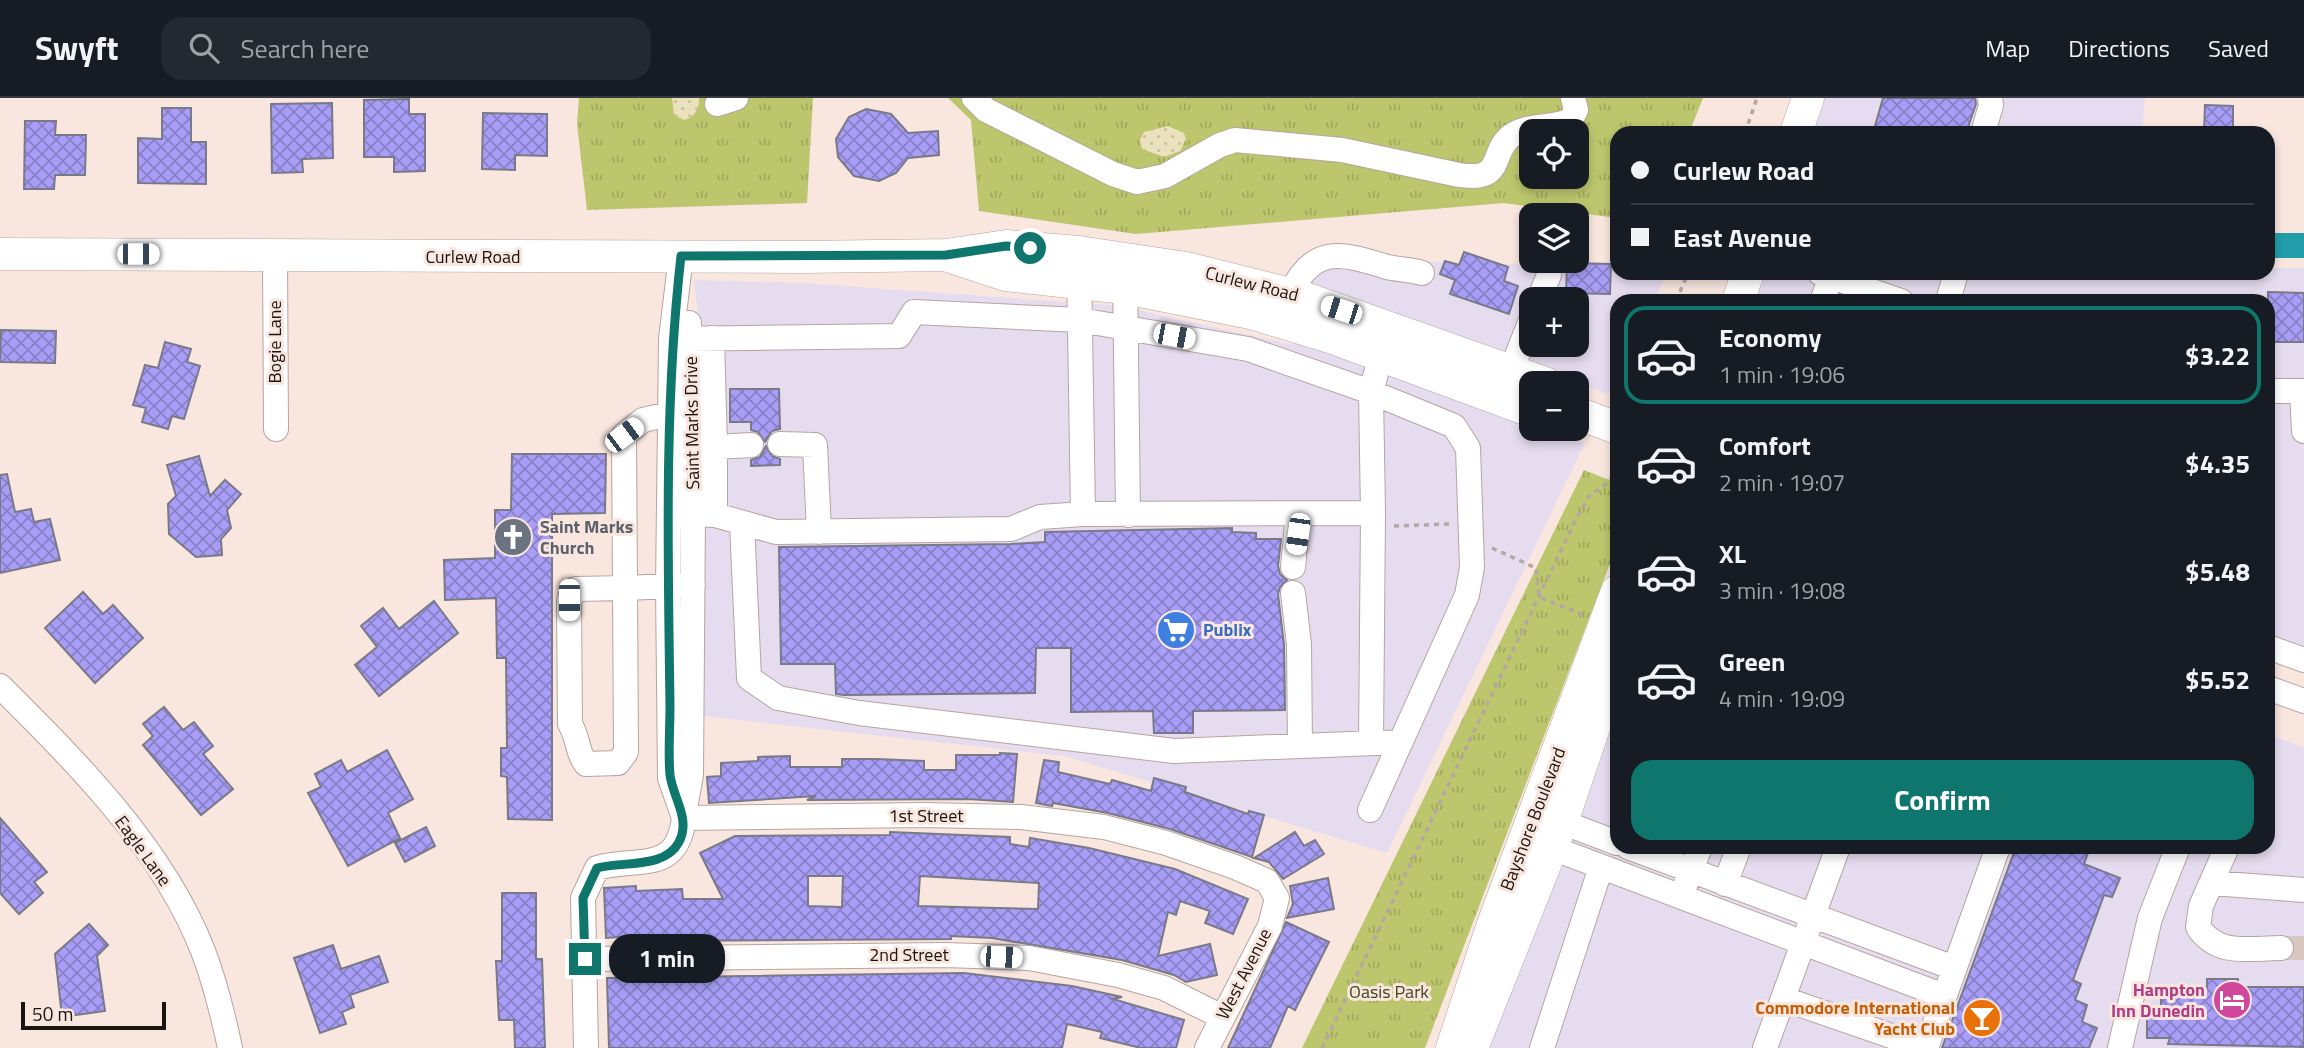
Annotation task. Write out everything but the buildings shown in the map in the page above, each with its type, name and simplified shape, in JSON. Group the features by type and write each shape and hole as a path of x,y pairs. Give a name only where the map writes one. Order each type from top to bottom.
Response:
{"main road":[{"path":"1798,126 1808,98"},
{"name":"Curlew Road","path":"0,254 946,255 1006,275 1079,266 1125,273 1251,313 1381,355 1519,407"},
{"name":"Curlew Road","path":"1125,273 1186,268 1290,294 1519,374"},
{"path":"1251,313 1338,324 1519,392"},
{"path":"1589,400 1610,407"},
{"path":"1589,418 1610,425"},
{"path":"1589,432 1610,440"},
{"name":"Bayshore Boulevard","path":"1452,1048 1492,927 1610,610"},
{"name":"Bayshore Boulevard","path":"1472,1048 1557,835 1610,680"}],"street":[{"path":"974,98 985,110 1113,174 1144,182 1165,176 1220,145 1235,140 1342,150 1459,175 1481,174 1494,167 1510,137 1526,129 1571,120 1576,110 1573,98"},
{"path":"1985,126 1991,105 1990,98"},
{"name":"Bogie Lane","path":"275,255 276,429"},
{"path":"1290,294 1300,272 1316,259 1334,255 1422,272"},
{"name":"Saint Marks Drive","path":"681,256 691,338 693,514 691,775 684,818"},
{"path":"1079,266 1083,514"},
{"path":"1125,273 1128,515"},
{"path":"1544,287 1549,275"},
{"path":"1839,280 1876,294"},
{"path":"1370,810 1467,595 1472,567 1468,448 1454,426 1371,392 1248,349 1080,320 914,312 899,336 691,338 715,447 693,514 776,532 1011,529 1040,517 1083,514 1373,513"},
{"name":"Saint Marks Drive","path":"684,818 670,778 668,586 693,514 669,414 691,338"},
{"path":"1511,371 1519,351"},
{"path":"1371,743 1371,392 1381,355"},
{"path":"2275,391 2303,391 2304,431"},
{"path":"669,414 643,420 624,435 625,588 626,752 618,763 586,764 577,753 577,735 570,724 569,600 576,589 625,588 693,585"},
{"path":"780,444 815,445 818,531"},
{"path":"715,447 751,445"},
{"path":"1293,567 1298,514"},
{"path":"742,523 749,678 778,698 859,713 1174,751 1401,742"},
{"path":"1293,593 1299,643 1300,746"},
{"path":"2275,650 2304,660"},
{"name":"Eagle Lane","path":"0,686 133,831 162,873 203,951 230,1048"},
{"path":"2275,691 2304,701"},
{"name":"1st Street","path":"684,818 924,815 1021,817 1104,827 1166,843 1235,867 1267,881 1277,898"},
{"path":"586,1048 583,898 590,879 597,868 614,863 657,860 673,851 681,839 684,818"},
{"path":"1557,835 1610,841"},
{"path":"1557,835 1601,866 1944,996"},
{"path":"1681,896 1698,854"},
{"path":"1699,854 1725,884 1954,968"},
{"path":"1725,884 1736,854"},
{"path":"1768,1047 1835,854"},
{"path":"1784,999 1926,1048 1995,854"},
{"path":"2120,1048 2150,918 2175,854"},
{"path":"2224,854 2201,906 2198,927 2207,940 2224,949 2281,948"},
{"path":"1542,1048 1601,866"},
{"path":"2212,883 2304,890"},
{"name":"West Avenue","path":"1207,1048 1270,926 1277,898"},
{"name":"2nd Street","path":"585,959 945,955 1029,958 1118,975 1164,988 1222,1017"}],"path":[{"path":"1747,126 1757,98"},
{"path":"1322,1048 1577,517 1590,495 1610,480"}],"shaded area":[{"path":"1818,98 2145,98 2143,126 1809,126"},
{"path":"1297,257 1519,265 1519,273 1589,273 1589,267 1610,268 1610,280 1664,280 1657,294 1610,294 1608,394 1589,387 1589,371 1545,371 1364,305 1296,284"},
{"path":"2275,268 2304,268 2304,380 2275,379 2275,294 1752,294 1756,280 2275,280"},
{"path":"694,280 802,283 1120,306 1293,345 1293,338 1519,419 1519,441 1585,443 1387,853 1064,756 702,716 701,338"},
{"path":"2275,402 2304,403 2304,648 2275,638"},
{"path":"1610,711 1610,854 2275,854 2275,737 2304,748 2304,1048 1486,1048"}],"green space":[{"path":"579,98 813,98 807,203 587,210 577,124"},
{"path":"948,98 1703,98 1692,126 1610,126 1610,217 1589,214 1589,203 1504,203 1136,234 979,211 971,120"},
{"name":"Oasis Park","path":"1584,470 1610,480 1610,563 1425,1048 1302,1048"}],"sand":[{"path":"672,98 699,98 697,109 691,117 684,120 674,115"},
{"path":"1168,126 1184,133 1186,139 1180,151 1164,157 1142,149 1140,140 1144,132"}],"water":[{"path":"2275,233 2304,233 2304,258 2275,258"}],"tunnel":[{"path":"2281,948 2304,948"}],"place":[{"name":"Saint Marks Church","path":"513,537"},
{"name":"Publix","path":"1176,630"},
{"name":"Hampton Inn Dunedin","path":"2232,1000"},
{"name":"Commodore International Yacht Club","path":"1982,1018"}],"route":[{"path":"585,959 583,898 597,868 614,863 657,860 673,851 681,839 684,818 670,778 668,586 671,338 681,256 946,255 1006,246 1030,248"}]}
